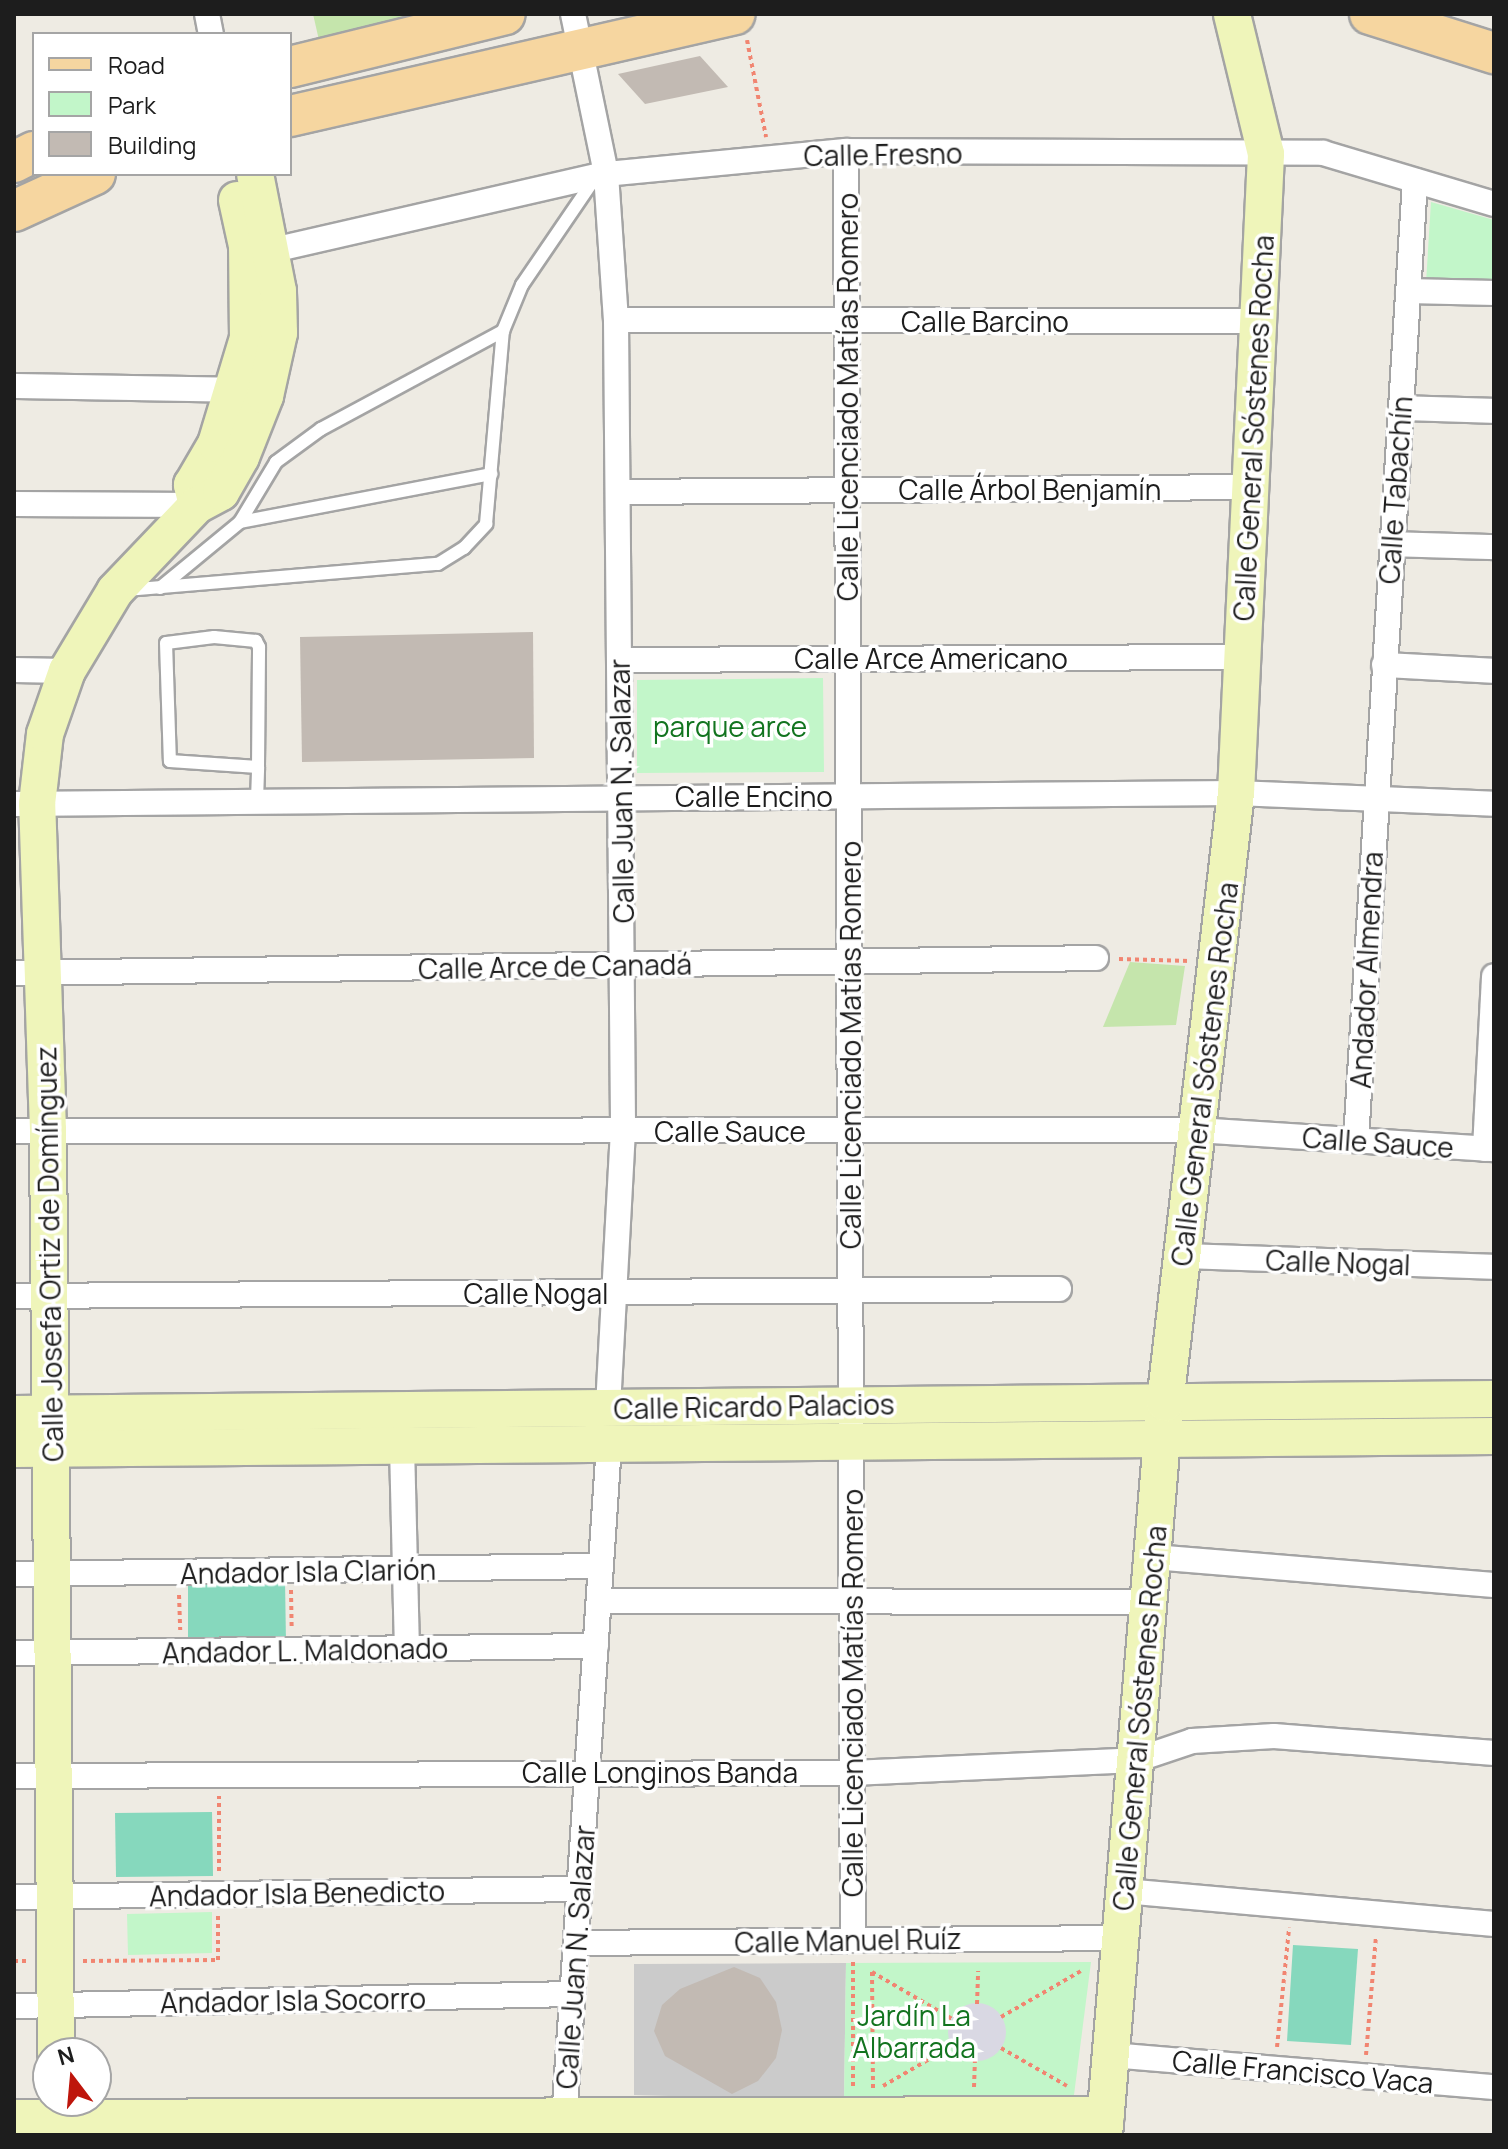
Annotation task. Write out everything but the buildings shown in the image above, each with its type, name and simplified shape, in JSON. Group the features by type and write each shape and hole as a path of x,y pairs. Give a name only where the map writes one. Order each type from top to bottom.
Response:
{"main road":[{"path":"292,67 505,14"},
{"path":"1370,14 1494,53"},
{"path":"292,115 577,31 739,21"},
{"path":"14,162 32,153"},
{"path":"14,211 91,176"}],"street":[{"name":"Calle General Sóstenes Rocha","path":"1105,2125 1165,1403 1236,793 1266,154 1232,14"},
{"name":"Calle Juan N. Salazar","path":"577,31 601,175 616,320 623,1130 608,1408"},
{"name":"Calle Fresno","path":"273,250 601,175 846,151 1323,153 1494,204"},
{"name":"Calle Licenciado Matías Romero","path":"846,151 853,1939"},
{"path":"14,504 197,505 192,485 216,444 235,390 248,338 250,292 232,176"},
{"name":"Calle Josefa Ortiz de Domínguez","path":"56,2037 53,1413 50,1295 31,1131 25,804 67,671 115,591 197,505 221,492 241,457 265,396 279,333 273,250 255,176"},
{"name":"Calle Tabachín","path":"1375,799 1415,181"},
{"path":"1408,291 1494,293"},
{"name":"Calle Barcino","path":"616,320 1258,321"},
{"path":"14,386 235,390"},
{"path":"1401,408 1494,411"},
{"name":"Calle Árbol Benjamín","path":"618,492 1251,487"},
{"path":"1392,544 1494,547"},
{"name":"Calle Arce Americano","path":"620,660 1243,657"},
{"path":"1384,665 1494,671"},
{"path":"14,670 67,671"},
{"name":"Calle Encino","path":"25,804 1236,793 1494,804"},
{"name":"Andador Almendra","path":"1356,1140 1375,799"},
{"name":"Calle Arce de Canadá","path":"29,973 1096,958"},
{"path":"1489,1149 1494,976"},
{"name":"Calle Sauce","path":"31,1131 1197,1130 1489,1149"},
{"name":"Calle Nogal","path":"1182,1256 1494,1267"},
{"name":"Calle Nogal","path":"14,1296 1059,1289"},
{"name":"Calle Ricardo Palacios","path":"14,1414 1494,1399"},
{"name":"Calle Ricardo Palacios","path":"14,1449 1494,1436"},
{"name":"Calle Juan N. Salazar","path":"564,2127 609,1444"},
{"path":"402,1446 407,1648"},
{"path":"1153,1557 1494,1585"},
{"name":"Andador Isla Clarión","path":"14,1574 601,1566"},
{"path":"599,1601 852,1604 1149,1602"},
{"name":"Andador L. Maldonado","path":"14,1653 596,1646"},
{"name":"Calle Longinos Banda","path":"14,1776 587,1770 852,1773 1136,1760 1192,1741 1274,1736 1494,1753"},
{"name":"Andador Isla Benedicto","path":"14,1897 580,1889"},
{"path":"1125,1891 1494,1924"},
{"name":"Calle Manuel Ruíz","path":"576,1943 1121,1938"},
{"name":"Andador Isla Socorro","path":"14,2006 572,1994"},
{"name":"Calle Francisco Vaca","path":"1111,2055 1494,2087"},
{"path":"14,2118 564,2127 1105,2125"}],"lane":[{"path":"115,591 438,564 486,524 503,331 522,285 601,175"},
{"path":"160,588 240,522 276,462 321,429 503,331"},
{"path":"240,522 491,474"},
{"path":"257,800 258,767 256,641 214,637 166,643 170,761 258,767"}],"path":[{"path":"739,21 770,158"},
{"path":"1096,958 1216,962"},
{"path":"291,1572 293,1650"},
{"path":"179,1573 180,1651"},
{"path":"1275,2069 1291,1906"},
{"path":"1365,2076 1377,1914"},
{"path":"852,2126 853,1939"},
{"path":"977,2004 978,1971"},
{"path":"1001,2017 1081,1971"},
{"path":"952,2019 872,1972 873,2091 952,2046"},
{"path":"1001,2048 1067,2086"},
{"path":"974,2089 975,2061"}],"shaded area":[{"path":"846,1963 844,2101 634,2095 634,1964"},
{"path":"977,2003 997,2012 1006,2032 997,2052 977,2061 957,2052 948,2032 957,2012"}],"green space":[{"path":"313,14 452,14 321,49"},
{"path":"1431,202 1494,220 1494,285 1426,283"},
{"name":"parque arce","path":"823,678 824,772 637,773 637,680"},
{"path":"1130,962 1185,966 1176,1025 1103,1027"},
{"path":"285,1579 286,1644 188,1645 188,1580"},
{"path":"212,1812 213,1876 116,1877 115,1813"},
{"path":"212,1912 212,1953 128,1955 127,1914"},
{"path":"1293,1945 1358,1949 1351,2045 1287,2041"},
{"name":"Jardín La Albarrada","path":"1091,1962 1074,2095 844,2101 846,1963"}]}
